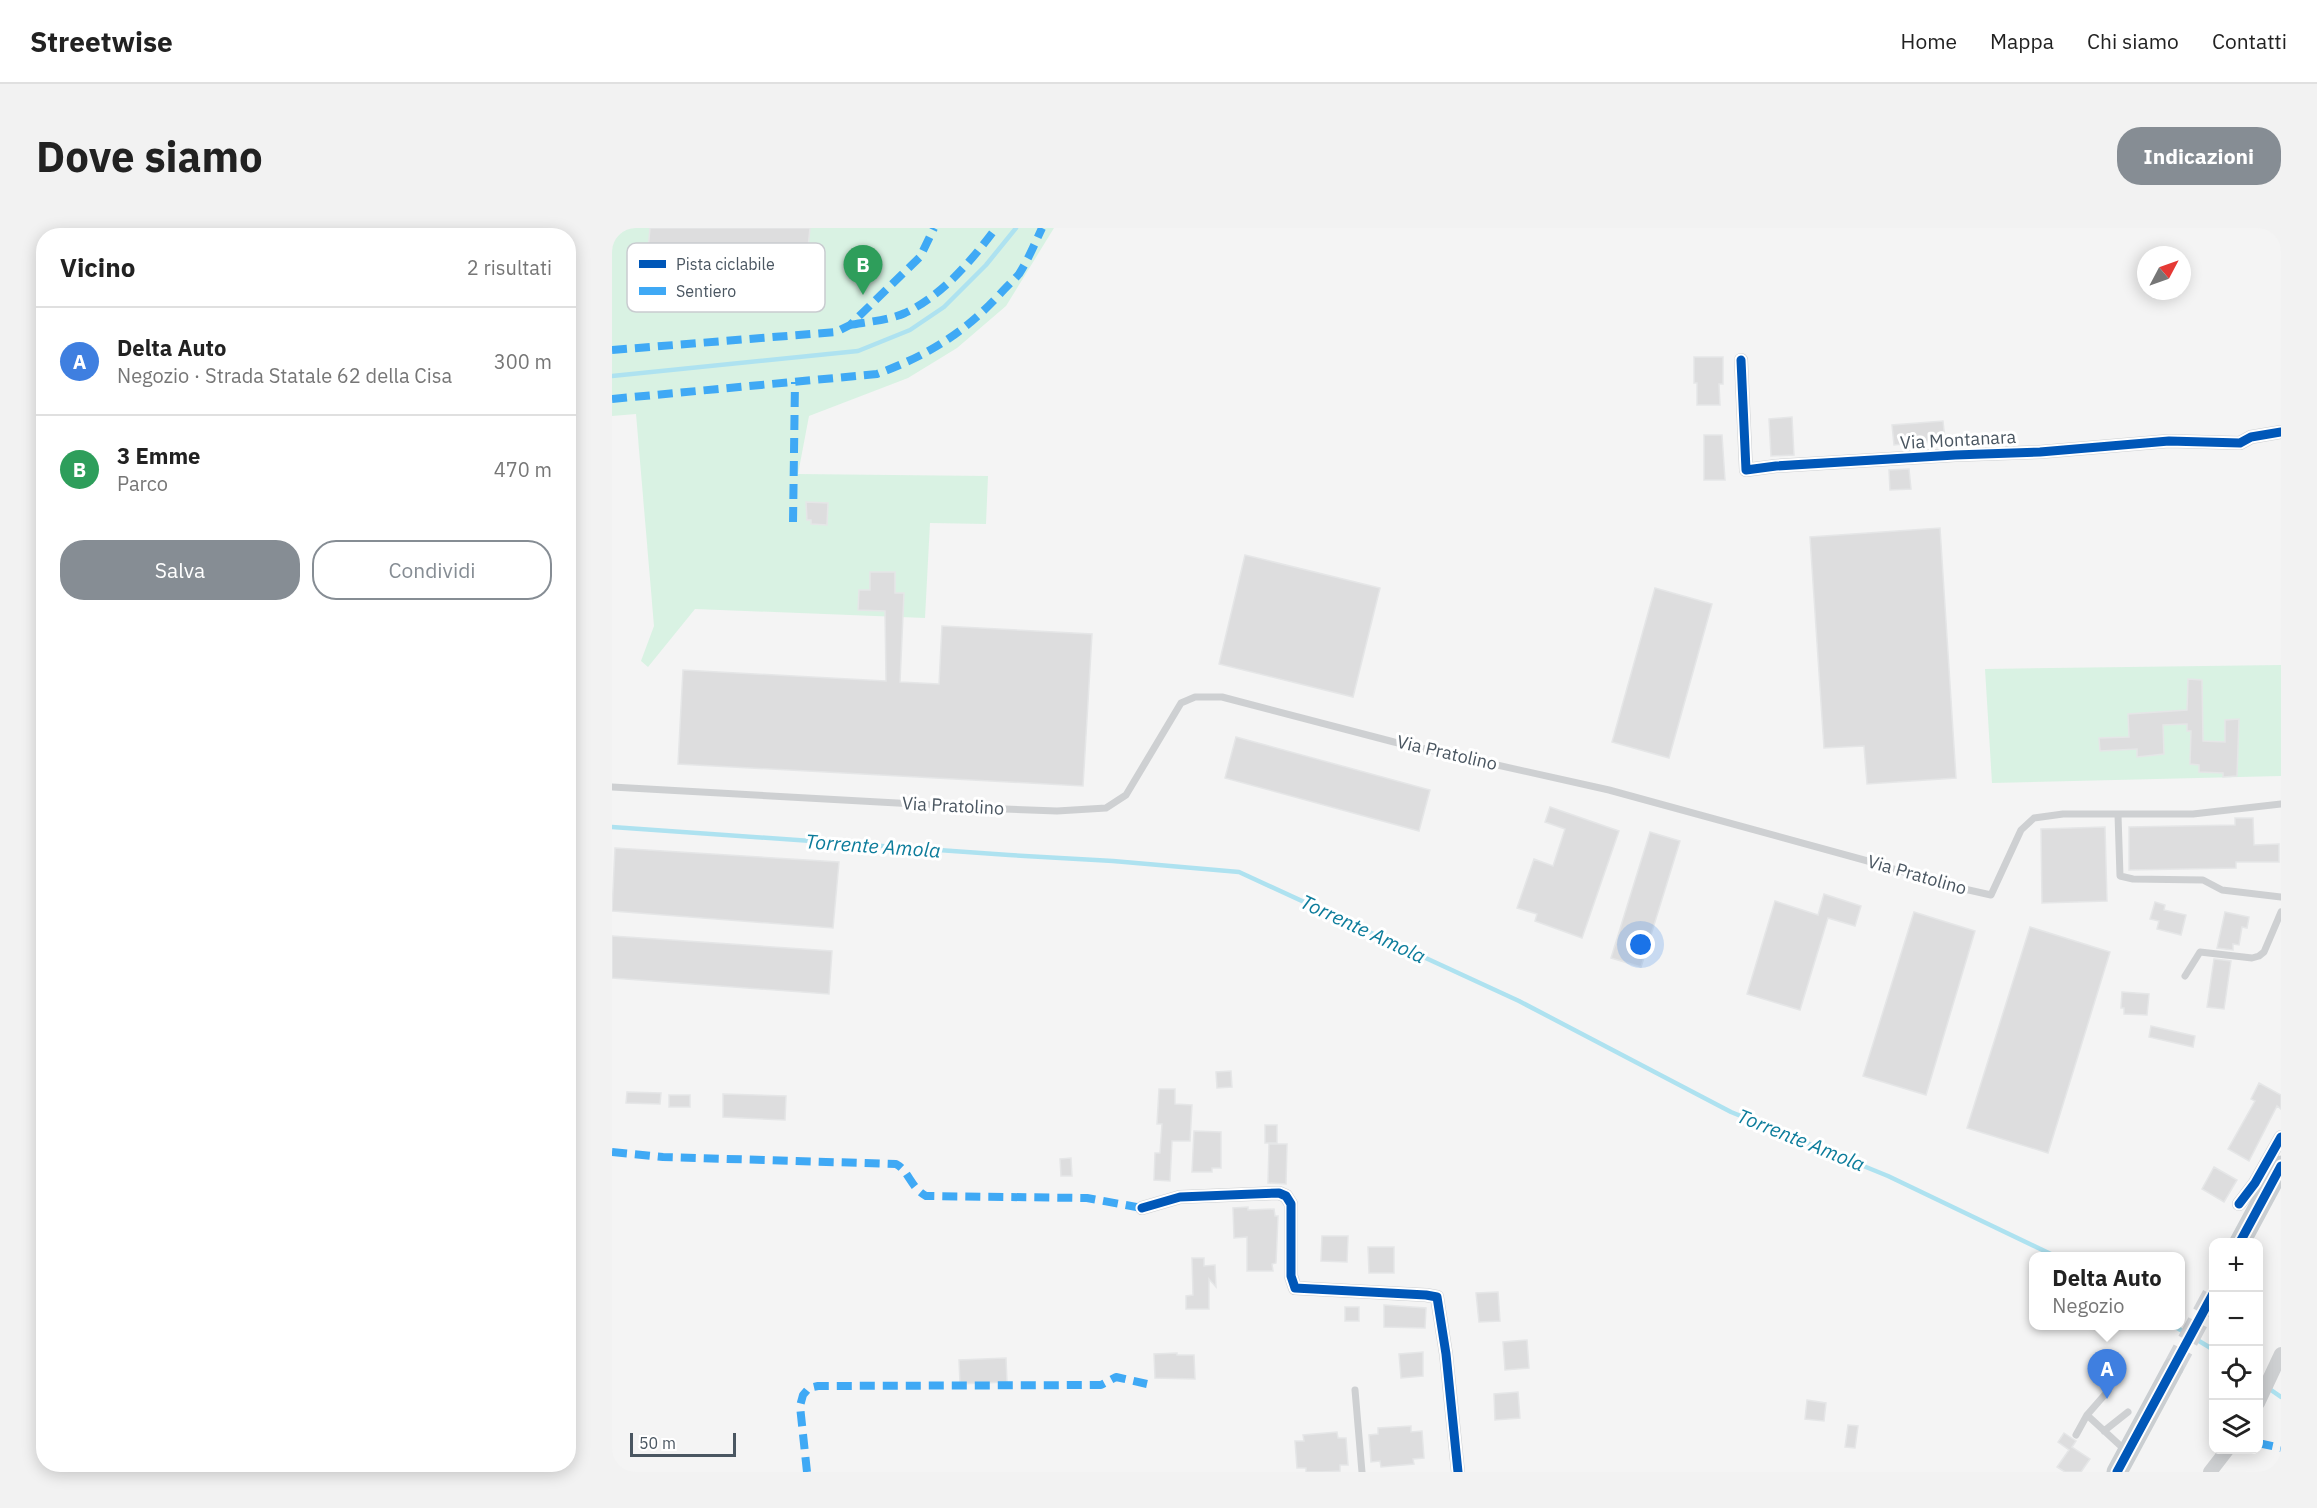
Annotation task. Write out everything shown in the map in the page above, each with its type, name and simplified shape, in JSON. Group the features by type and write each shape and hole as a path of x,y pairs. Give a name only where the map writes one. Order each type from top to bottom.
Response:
{"main road":[{"path":"2242,1238 2281,1166"},
{"path":"2117,1472 2173,1368"}],"street":[{"name":"Via Montanara","path":"1741,360 1746,470 1776,466 1955,455 2040,453 2169,441 2240,442 2251,437 2281,432"},
{"path":"2239,1204 2255,1184 2281,1137"},
{"path":"1142,1208 1180,1197 1279,1192 1286,1196 1291,1204 1291,1276 1295,1288 1437,1297 1445,1344 1458,1472"},
{"path":"2260,1400 2279,1356"},
{"path":"2210,1472 2223,1454"}],"lane":[{"name":"Via Pratolino","path":"612,787 1057,811 1106,808 1126,795 1181,703 1195,697 1222,698 1394,742 1609,790 1875,863 1942,884 1990,895 2021,830 2034,818 2063,814 2193,814 2281,804"},
{"path":"2118,815 2120,876 2133,879 2203,880 2222,890 2281,897"},
{"path":"2185,976 2200,952 2252,958 2259,956 2264,952 2281,912"},
{"path":"1355,1390 1362,1472"},
{"path":"2076,1435 2087,1415 2108,1391"},
{"path":"2104,1431 2128,1412"},
{"path":"2087,1415 2127,1453"}],"green space":[{"path":"612,228 650,228 649,243 627,243 627,312 825,312 825,243 808,243 810,228 1054,228 1006,306 957,348 908,378 809,416 798,474 988,476 986,524 930,523 925,618 695,609 648,667 641,661 654,626 636,414 612,416"},
{"path":"2281,665 2281,776 1992,783 1985,669"}],"building":[{"path":"650,228 810,228 808,243 649,243"},
{"path":"1694,357 1723,357 1723,384 1719,384 1720,405 1697,405"},
{"path":"1792,417 1794,455 1771,456 1769,419"},
{"path":"1943,421 1945,440 1894,445 1892,425"},
{"path":"1704,435 1722,435 1725,480 1704,480"},
{"path":"1909,469 1911,489 1890,490 1889,470"},
{"path":"806,502 828,503 827,525 811,524 811,520 807,520"},
{"path":"1940,528 1956,778 1867,784 1864,746 1824,748 1810,537"},
{"path":"1245,555 1380,588 1353,697 1219,664"},
{"path":"870,572 895,572 895,593 904,593 900,682 939,684 942,626 1092,634 1083,786 678,764 683,670 886,681 885,611 858,610 859,590 870,590"},
{"path":"1655,588 1712,604 1669,758 1612,742"},
{"path":"2188,679 2202,680 2203,741 2225,742 2225,720 2239,719 2237,776 2223,777 2223,773 2199,772 2199,765 2190,764 2191,731 2187,731 2187,724 2163,725 2164,754 2137,757 2137,749 2100,751 2099,738 2129,737 2128,714 2187,710"},
{"path":"1236,737 1430,790 1419,831 1225,778"},
{"path":"1550,807 1619,831 1582,938 1535,921 1537,914 1517,908 1534,859 1553,866 1565,829 1545,822"},
{"path":"2235,818 2253,818 2254,845 2279,844 2279,862 2236,862 2236,868 2129,870 2129,827 2235,825"},
{"path":"2105,827 2107,901 2042,903 2041,829"},
{"path":"1650,832 1680,841 1641,967 1611,958"},
{"path":"615,848 839,862 833,928 612,911"},
{"path":"1824,894 1861,906 1855,926 1828,918 1800,1010 1747,994 1775,901 1818,915"},
{"path":"2155,902 2165,905 2164,910 2186,915 2181,935 2157,929 2159,921 2150,919"},
{"path":"1914,912 1975,931 1926,1095 1863,1076"},
{"path":"2225,912 2249,917 2247,928 2242,927 2239,945 2233,944 2233,950 2217,948"},
{"path":"2030,927 2110,952 2048,1153 1967,1128"},
{"path":"612,936 832,951 829,994 612,978"},
{"path":"2214,959 2231,961 2224,1009 2207,1007"},
{"path":"2122,992 2149,994 2147,1015 2124,1014 2124,1008 2121,1008"},
{"path":"2151,1026 2195,1036 2193,1047 2149,1037"},
{"path":"1231,1071 1232,1087 1217,1088 1216,1072"},
{"path":"2259,1083 2281,1095 2281,1109 2277,1106 2249,1161 2228,1149 2255,1101 2251,1099"},
{"path":"1159,1089 1175,1089 1175,1104 1192,1105 1190,1141 1172,1141 1170,1181 1154,1180 1155,1153 1160,1153 1162,1124 1157,1124"},
{"path":"627,1092 661,1093 660,1104 626,1103"},
{"path":"723,1094 786,1096 785,1120 723,1117"},
{"path":"669,1095 690,1095 690,1107 669,1107"},
{"path":"1265,1125 1277,1125 1277,1143 1265,1143"},
{"path":"1194,1131 1221,1132 1221,1168 1212,1168 1212,1172 1192,1172"},
{"path":"1269,1144 1287,1144 1286,1184 1268,1183"},
{"path":"1071,1158 1072,1176 1061,1176 1060,1159"},
{"path":"2214,1167 2237,1180 2224,1202 2202,1189"},
{"path":"1248,1207 1248,1210 1274,1209 1275,1216 1278,1216 1276,1263 1272,1264 1273,1271 1247,1271 1247,1237 1234,1238 1233,1208"},
{"path":"1322,1236 1348,1236 1347,1262 1321,1261"},
{"path":"1368,1247 1394,1247 1394,1273 1369,1273"},
{"path":"1192,1258 1204,1258 1204,1266 1215,1265 1216,1287 1209,1279 1209,1309 1186,1309 1186,1296 1193,1295"},
{"path":"1498,1292 1500,1321 1479,1322 1476,1293"},
{"path":"1384,1305 1426,1308 1425,1328 1384,1327"},
{"path":"1345,1307 1359,1307 1359,1321 1345,1321"},
{"path":"1527,1340 1529,1368 1505,1370 1503,1342"},
{"path":"1423,1352 1423,1376 1401,1378 1399,1354"},
{"path":"1177,1353 1177,1355 1194,1355 1195,1379 1155,1378 1154,1354"},
{"path":"1006,1358 1007,1382 960,1384 959,1360"},
{"path":"1518,1392 1520,1418 1495,1420 1494,1394"},
{"path":"1807,1400 1826,1403 1824,1421 1805,1419"},
{"path":"1848,1425 1858,1426 1855,1448 1845,1447"},
{"path":"1411,1426 1411,1432 1422,1431 1424,1458 1413,1459 1414,1464 1381,1467 1380,1461 1371,1462 1369,1435 1378,1434 1378,1428"},
{"path":"1337,1432 1338,1438 1346,1438 1348,1465 1340,1465 1340,1471 1306,1472 1306,1468 1297,1468 1295,1441 1304,1441 1303,1435"},
{"path":"2064,1433 2076,1441 2072,1447 2090,1459 2081,1472 2065,1472 2057,1467 2069,1450 2058,1442"}],"waterway":[{"path":"612,376 858,351 910,330 944,307 986,265 1016,228"},
{"name":"Torrente Amola","path":"612,827 1113,861 1239,872 1519,1001 1731,1112 1888,1176 2047,1252"},
{"name":"Torrente Amola","path":"2181,1330 2209,1347"},
{"name":"Torrente Amola","path":"2263,1384 2281,1397"}],"tunnel":[{"path":"2173,1368 2209,1301"}],"marked path":[{"path":"612,350 836,332 850,325 920,257 934,228"},
{"path":"850,325 892,317 919,306 955,276 996,228"},
{"path":"612,399 877,374 895,367 944,342 986,308 1019,274 1042,228"},
{"path":"793,522 795,382"},
{"path":"612,1152 663,1157 896,1164 916,1188 926,1196 1087,1198 1142,1208"},
{"path":"807,1472 800,1406 803,1395 809,1388 818,1386 1101,1385 1116,1377 1147,1384"},
{"path":"2263,1444 2281,1448"}],"cycle path":[{"path":"1741,360 1746,470 1776,466 1955,455 2040,452 2169,441 2240,443 2251,437 2281,432"},
{"path":"2239,1204 2255,1183 2281,1137"},
{"path":"2242,1238 2281,1166"},
{"path":"1142,1208 1180,1197 1279,1193 1286,1196 1291,1204 1291,1276 1295,1288 1437,1297 1446,1354 1458,1472"},
{"path":"2117,1472 2209,1301"}],"place":[{"name":"3 Emme","path":"863,295"},
{"name":"Delta Auto","path":"2107,1399"}]}
